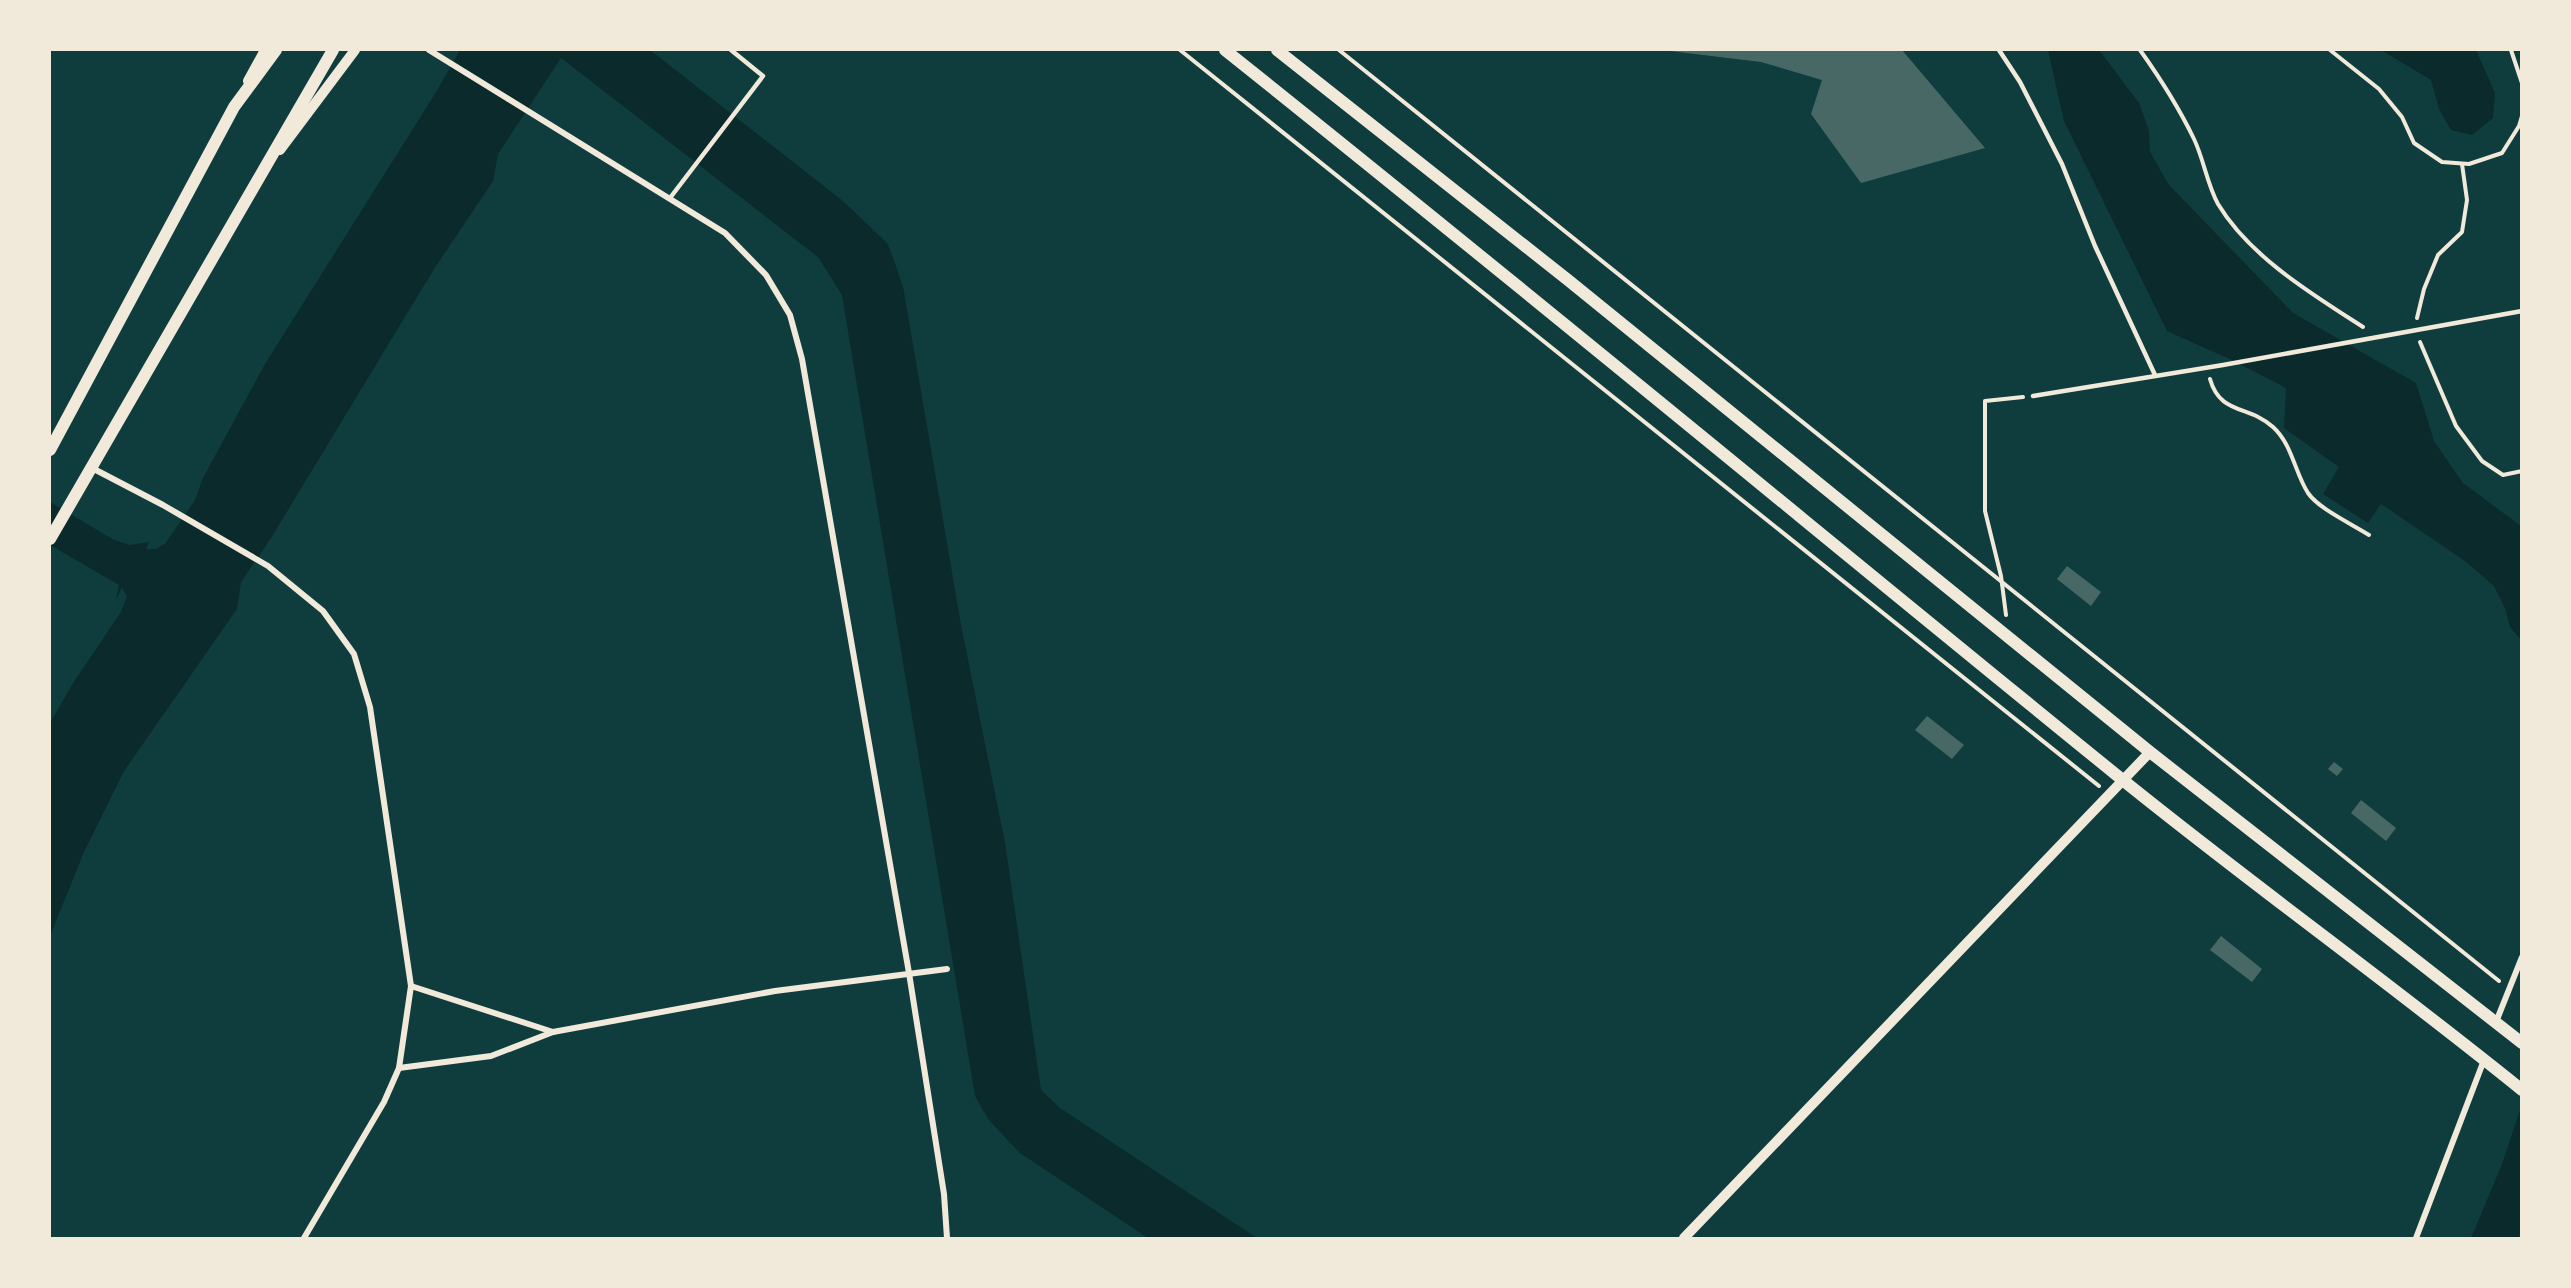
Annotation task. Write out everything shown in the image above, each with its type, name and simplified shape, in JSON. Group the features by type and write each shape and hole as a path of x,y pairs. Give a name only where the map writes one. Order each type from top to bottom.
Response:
{"main road":[{"path":"50,450 234,107 276,50"},
{"path":"50,539 333,50"},
{"path":"1225,50 1545,307 2124,780 2522,1090"},
{"path":"1277,50 1558,272 2150,752 2522,1043"}],"street":[{"path":"234,107 265,50"},
{"path":"255,184 356,50"},
{"path":"432,51 725,232 766,275 790,315 802,359 909,974 944,1194 947,1239"},
{"path":"91,467 163,505 268,566 323,611 354,654 370,707 411,986 399,1068 384,1102 304,1239"},
{"path":"1684,1239 2150,752"},
{"path":"2496,1022 2522,957"},
{"path":"399,1068 491,1056 553,1032 775,991 947,969"},
{"path":"411,986 553,1032"},
{"path":"2416,1239 2484,1060"}],"lane":[{"path":"669,198 763,76 731,50"},
{"path":"1999,50 2020,82 2062,164 2095,246 2155,375"},
{"path":"2033,396 2223,365 2522,310"}],"path":[{"path":"1180,50 2110,794"},
{"path":"1339,50 2509,989"},
{"path":"2140,50 2158,75 2195,141 2218,203 2250,243 2290,279 2377,335"},
{"path":"2330,50 2379,89 2402,117 2414,143 2442,162 2469,164 2502,153 2519,126 2522,116"},
{"path":"2511,50 2522,82"},
{"path":"2207,367 2214,393 2223,402 2261,417 2276,429 2289,450 2309,493 2320,504 2369,535"},
{"path":"2009,637 2001,581 1985,511 1985,401 2033,396"}],"water":[{"path":"460,50 650,50 843,201 888,244 903,286 961,625 1005,843 1041,1090 1060,1108 1257,1238 1148,1238 1020,1153 988,1119 975,1096 842,295 818,257 561,58 498,154 493,181 434,269 271,538 241,582 237,609 124,771 84,852 50,936 50,723 73,683 121,612 127,596 122,588 116,599 119,585 50,545 50,502 114,540 130,545 149,542 146,549 156,549 165,544 195,500 203,478 265,364 438,89"},
{"path":"2048,50 2099,50 2139,103 2149,131 2150,152 2169,185 2293,313 2416,383 2434,441 2463,483 2521,526 2521,640 2510,627 2505,608 2494,586 2465,561 2381,504 2368,523 2323,494 2339,467 2284,428 2286,388 2234,361 2167,331 2064,121"},
{"path":"2381,50 2476,50 2495,93 2493,118 2472,135 2451,130 2439,109 2431,80"},
{"path":"2521,1107 2522,1229 2518,1238 2471,1238 2502,1164"}],"building":[{"path":"1662,50 1902,50 1985,148 1861,183 1811,114 1822,80 1761,62"},
{"path":"2067,566 2101,592 2091,606 2057,579"},
{"path":"1927,716 1964,745 1952,759 1915,730"},
{"path":"2334,762 2343,769 2337,776 2328,769"},
{"path":"2361,800 2396,828 2386,841 2351,813"},
{"path":"2221,936 2262,969 2252,982 2210,950"}]}
